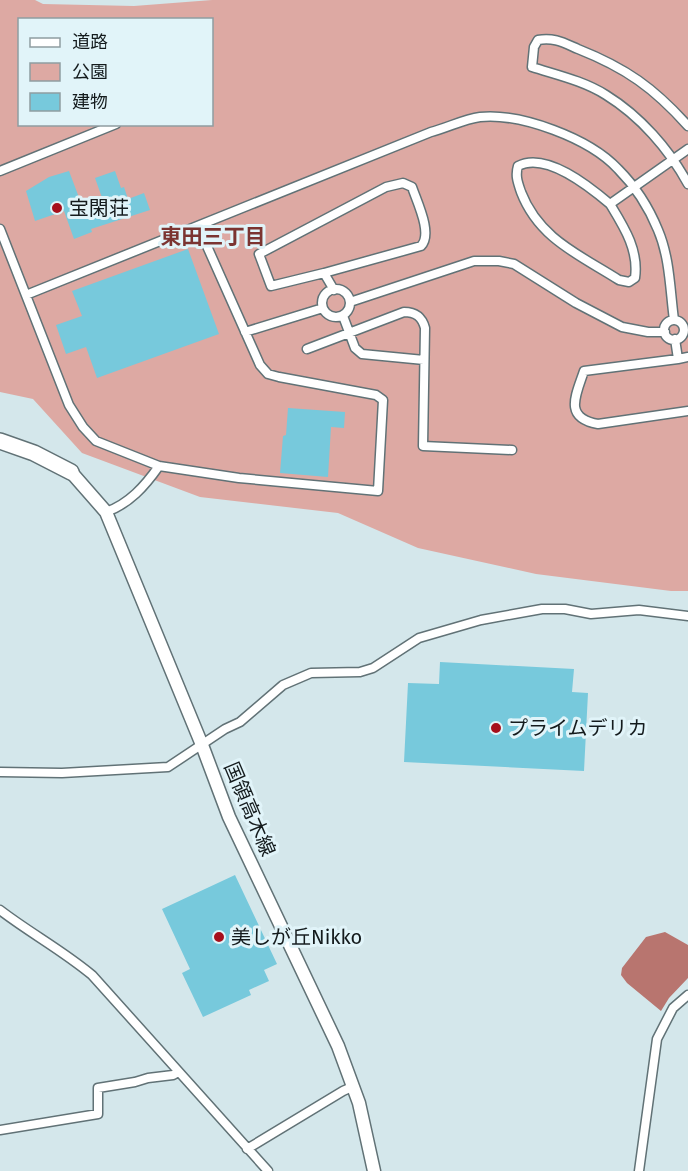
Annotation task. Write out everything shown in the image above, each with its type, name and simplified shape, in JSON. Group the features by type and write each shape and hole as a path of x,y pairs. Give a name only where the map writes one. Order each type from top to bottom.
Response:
{"highway":[{"path":"0,441 34,453 71,472"}],"main road":[{"name":"国領高木線","path":"71,472 106,512 202,745 229,818 314,995 354,1086 374,1171"}],"street":[{"path":"688,126 667,104 637,79 610,61 550,38 538,40 534,47 532,67 572,79 606,95 642,122 673,159 688,184"},
{"path":"26,295 431,132 479,117 517,120 557,131 593,149 617,167 635,188 658,230 667,261 674,320"},
{"path":"0,171 111,126"},
{"path":"610,204 688,149"},
{"path":"525,162 538,163 561,170 589,186 610,204 625,228 634,253 637,268 635,278 629,282 619,280 543,229 527,207 515,173 518,166 525,162"},
{"path":"403,183 412,187 427,234 421,246 324,273 271,285 259,254 386,187 403,183"},
{"path":"0,229 69,405 83,427 96,441 159,466 239,478 378,491 383,400 376,394 268,374 260,365 198,226"},
{"path":"350,302 474,261 499,261 514,264 576,303 622,327 648,332 665,332 675,339 681,337 684,331 680,322 674,320 668,322 665,332"},
{"path":"324,273 334,290"},
{"path":"334,290 343,291 350,302 349,310 343,316 329,316 323,308 325,295 334,290"},
{"path":"245,332 323,308"},
{"path":"307,349 404,312 413,312 422,320 425,328 423,446 512,450"},
{"path":"343,316 347,333 355,348 362,354 424,360"},
{"path":"675,339 678,359"},
{"path":"688,357 584,371 573,405 575,411 586,422 598,424 688,411"},
{"path":"106,512 119,507 146,484 159,466"},
{"path":"0,772 62,773 168,767 225,729 240,722 283,685 311,673 360,672 373,668 419,638 481,620 542,609 565,609 591,614 639,610 688,616"},
{"path":"0,910 69,956 92,975 268,1171"},
{"path":"639,1171 657,1039 674,1008 688,994"},
{"path":"0,1130 98,1114 98,1088 173,1075 178,1072"},
{"path":"247,1149 354,1086"}],"green space":[{"path":"0,0 35,0 43,4 134,6 212,0 688,0 688,591 671,591 536,574 418,548 338,513 200,497 82,453 33,399 0,392"}],"shaded area":[{"path":"665,932 688,945 688,978 669,998 661,1011 627,983 621,975 622,968 646,937"}],"building":[{"path":"69,171 86,216 106,209 95,178 115,171 128,199 144,193 150,210 91,229 92,232 74,239 64,211 35,221 26,191 49,177"},
{"path":"188,249 219,334 97,378 86,347 66,354 56,325 82,316 72,291"},
{"path":"288,408 345,412 344,428 331,427 328,477 280,473"},
{"name":"プライムデリカ","path":"440,662 574,669 572,692 588,693 584,771 404,762 408,683 439,684"},
{"name":"美しが丘Nikko","path":"235,875 277,964 264,970 269,981 249,990 251,995 203,1017 182,973 190,969 162,909"}],"place":[{"name":"宝閑荘","path":"57,208"},
{"name":"プライムデリカ","path":"496,728"},
{"name":"美しが丘Nikko","path":"219,937"}],"district":[{"name":"東田三丁目","path":"213,237"}]}
